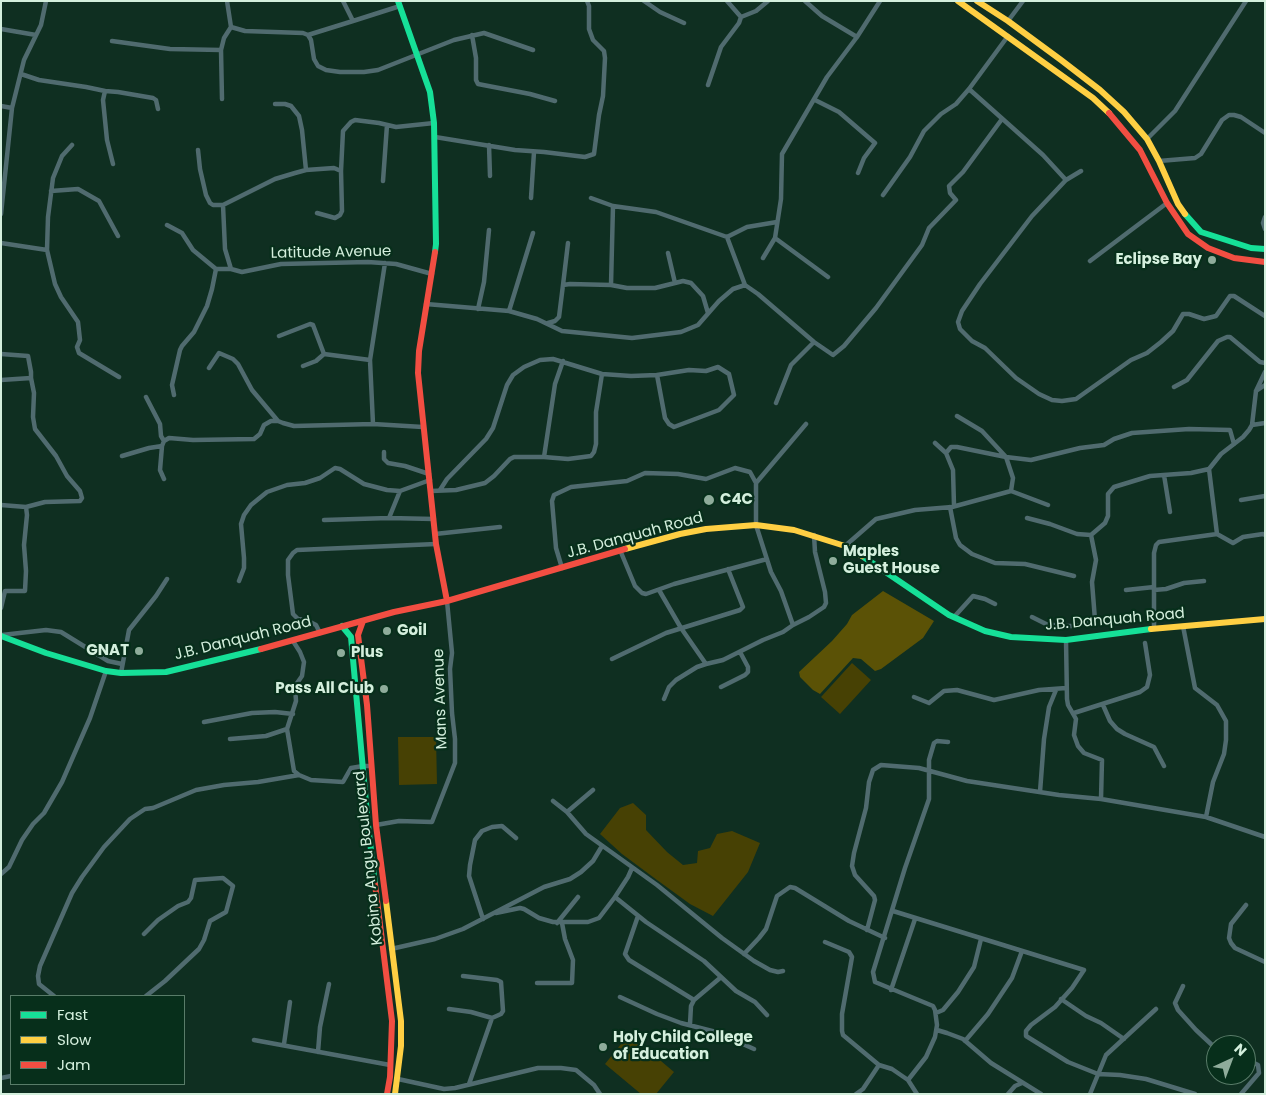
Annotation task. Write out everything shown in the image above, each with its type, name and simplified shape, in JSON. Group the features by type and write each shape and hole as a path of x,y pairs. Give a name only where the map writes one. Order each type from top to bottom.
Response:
{"main road":[{"path":"958,1 1093,98 1115,118 1140,150 1167,203 1188,234 1208,248 1234,258 1265,262"},
{"path":"977,1 1008,21 1100,90 1124,112 1147,140 1159,161 1178,204 1201,232 1251,248 1265,249"},
{"path":"399,4 430,92 434,123 436,244 419,359 423,427 436,544 447,601"},
{"name":"J.B. Danquah Road","path":"1,636 46,653 106,671 121,673 166,672 293,642 342,626 447,601 512,580 562,568 620,550 706,529 756,525 794,530 845,546 877,564 954,618 986,631 1011,637 1066,640 1154,629 1265,619"},
{"name":"Kobina Angu Boulevard","path":"363,621 358,635 367,705 376,825 401,1021 401,1046 395,1094"},
{"path":"342,626 351,637 358,635"},
{"name":"Kobina Angu Boulevard","path":"351,637 359,705 368,825 392,1021 387,1094"},
{"path":"384,950 391,949"}],"street":[{"path":"1,214 12,108 24,60 43,18 46,1"},
{"path":"222,99 221,50 224,38 231,28 227,1"},
{"path":"343,1 353,21"},
{"path":"435,137 515,150 585,157 594,154 603,96 605,58 604,51 593,40 587,1"},
{"path":"644,1 660,12 684,23"},
{"path":"727,1 741,17"},
{"path":"708,85 721,47 739,23 741,17 756,11 768,1"},
{"path":"805,1 822,16 857,37"},
{"path":"763,258 775,238 781,199 782,154 827,77 857,37 880,1"},
{"path":"1008,21 1023,1"},
{"path":"1147,140 1176,111 1246,1"},
{"path":"231,28 245,31 296,32 308,35 399,4"},
{"path":"1,29 36,35"},
{"path":"308,35 311,40 314,59 318,66 326,70 348,72 378,70 472,35 484,34 494,36 532,50"},
{"path":"472,35 478,84 555,101"},
{"path":"883,195 910,156 924,131 941,114 956,104 1008,36"},
{"path":"112,41 178,50 221,50"},
{"path":"21,74 39,80 86,87 105,92 118,92 153,98 156,100 158,110"},
{"path":"969,89 1043,155 1066,180"},
{"path":"105,92 103,100 107,140 113,164"},
{"path":"815,100 839,112 875,143 864,158 858,173"},
{"path":"276,104 291,106 299,116 306,170"},
{"path":"1,106 12,108"},
{"path":"1159,161 1195,158 1201,154 1222,120 1229,115 1234,114 1241,117 1265,133"},
{"path":"727,237 745,285 814,342 833,355 844,346 876,308 922,245 929,228 956,200 950,193 949,186 963,172 1002,119"},
{"path":"317,213 335,218 342,211 341,171 343,131 346,125 355,120 406,126 434,123"},
{"path":"383,181 387,125"},
{"path":"489,145 490,176"},
{"path":"72,146 62,156 57,166 51,191 48,250 55,284 61,297 78,322 80,340 77,346 80,354 118,377"},
{"path":"198,150 206,195 210,204 213,205 223,206 275,179 306,170 334,168 341,171"},
{"path":"531,198 534,152"},
{"path":"1081,171 1066,180 1032,216 980,284 962,311 958,322 960,329 972,341 985,348 1016,378 1038,394 1052,400 1076,399 1131,360 1147,354 1173,331 1183,314 1190,314 1204,319 1216,316 1230,296 1234,296 1265,316"},
{"path":"51,191 78,189 99,201 118,236"},
{"path":"591,198 613,206 656,212 727,237 748,227 777,222"},
{"path":"1090,260 1167,203"},
{"path":"223,206 225,249 231,269"},
{"path":"610,285 613,206"},
{"path":"1265,217 1263,223 1265,229"},
{"path":"166,225 182,233 193,250 216,269 207,306 194,332 180,350 172,385 174,395"},
{"path":"478,308 484,282 489,230"},
{"path":"509,311 534,233"},
{"path":"775,238 828,277"},
{"path":"1,242 48,250"},
{"path":"548,323 555,321 559,317 568,243"},
{"path":"668,254 675,283"},
{"path":"373,424 370,360 386,263"},
{"name":"Latitude Avenue","path":"216,269 231,269 242,272 281,264 386,263 432,274"},
{"path":"563,286 570,284 655,288 683,281 691,283 703,296 708,313"},
{"path":"426,304 509,311 548,323 562,331 632,338 681,332 698,325 733,289 745,285"},
{"path":"279,336 313,324 324,354"},
{"path":"1174,387 1187,380 1218,340 1226,337 1230,337 1260,362 1265,362"},
{"path":"776,403 791,364 814,342"},
{"path":"1,354 28,356 33,384 35,429 56,456 82,498 80,501 45,502 26,507 1,505"},
{"path":"209,368 219,354 233,359 238,364 252,390 278,421"},
{"path":"303,366 316,361 324,354 370,360"},
{"path":"440,490 447,479 490,433 507,386 513,375 524,367 540,360 553,359 602,374 631,376 689,370 706,371 718,367 729,374 734,395 719,410 674,427 665,418 658,374"},
{"path":"544,457 555,384 563,361"},
{"path":"1027,518 1077,534 1092,535 1105,523 1108,516 1108,494 1114,487 1150,476 1191,474 1209,469 1221,454 1243,437 1252,425 1256,391 1265,372"},
{"path":"431,491 456,490 485,483 514,457 576,459 591,456 594,452 596,412 602,374"},
{"path":"1,380 31,378"},
{"path":"1256,391 1265,385"},
{"path":"146,397 160,424 161,436 164,441"},
{"path":"957,416 982,431 1006,457 1013,478 1011,491"},
{"path":"164,479 160,470 162,446 164,441 169,438 193,440 254,439 260,434 264,425 271,421 294,426 373,424 423,427"},
{"path":"1252,425 1265,423"},
{"path":"756,483 806,424"},
{"path":"946,453 951,447 957,446 1006,457 1031,460 1080,448 1104,445 1132,433 1164,430 1230,430 1234,444"},
{"path":"936,443 946,453 955,475 952,506 956,538 960,545 972,554 995,563 1025,564 1074,576"},
{"path":"122,456 162,446"},
{"path":"384,452 384,459 388,463 405,466 429,477"},
{"path":"239,581 244,568 241,524 244,514 251,505 267,492 287,485 305,484 320,478 334,468 340,469 371,486 387,490 400,491 429,477"},
{"path":"562,568 556,548 552,501 554,495 571,487 627,481 645,473 678,474 706,479 735,468 750,472 756,483 756,525 793,625"},
{"path":"1209,469 1217,534"},
{"path":"1164,475 1170,512"},
{"path":"389,518 400,491"},
{"path":"845,546 876,519 915,510 952,506 1011,491 1048,505"},
{"path":"1241,500 1265,496"},
{"path":"1,608 5,591 25,591 24,545 26,507"},
{"path":"324,520 434,519"},
{"path":"436,534 500,527"},
{"path":"1154,629 1154,548 1159,542 1217,534 1234,543 1243,537 1265,535"},
{"path":"664,700 669,688 676,680 706,664 723,660 783,632 819,612 826,603 822,577 814,552 814,535"},
{"path":"1032,617 1046,624 1077,626 1094,620 1092,582 1096,560 1092,535"},
{"path":"320,633 316,624 298,619 293,614 288,560 293,553 297,550 436,544"},
{"path":"620,550 638,591 646,594 674,584 767,559"},
{"path":"612,659 651,639 740,610 743,607 728,569"},
{"path":"121,673 129,630 167,579"},
{"path":"1126,590 1166,589 1184,583 1204,581"},
{"path":"659,590 681,628 706,664"},
{"path":"954,618 973,596 985,598 996,604"},
{"name":"Mans Avenue","path":"376,825 400,821 432,822 455,763 456,739 452,713 450,669 452,653 447,601"},
{"path":"1077,626 1078,639"},
{"path":"1183,626 1195,688 1216,705 1226,721 1224,754 1213,782 1206,817"},
{"path":"1,636 46,630 61,632 108,661 122,664"},
{"path":"1066,640 1066,688 1068,705 1076,719 1074,735 1078,746 1084,753 1102,760 1101,798"},
{"path":"293,642 304,662 302,676 295,686 296,701 287,729 292,767 299,775 311,780 343,782 351,768 371,766"},
{"path":"1074,714 1140,692 1147,687 1150,675 1145,643"},
{"path":"721,687 748,672 748,667 740,652"},
{"path":"1,874 9,867 22,840 33,824 44,813 62,782 90,718 106,671"},
{"path":"914,697 929,703 944,691 957,690 994,700 1039,690 1066,688"},
{"path":"1040,792 1046,723 1049,706 1056,690"},
{"path":"1103,705 1112,724 1125,734 1151,745 1156,750 1164,766"},
{"path":"204,722 252,713 275,712 293,714"},
{"path":"230,739 266,736 287,729"},
{"path":"908,1080 926,1056 937,1030 936,1013 933,1006 875,982 874,972 905,868 929,799 930,760 934,743 937,741 948,742"},
{"path":"867,930 875,900 874,896 855,875 852,866 865,816 869,782 873,770 881,765 919,768 967,781 1040,792 1101,798 1206,817 1265,838"},
{"path":"53,995 39,984 38,976 40,966 72,893 104,847 130,819 145,809 153,808 196,790 299,775"},
{"path":"567,812 593,790"},
{"path":"553,801 567,812 586,834 657,885 744,954 770,970 784,971"},
{"path":"483,919 469,876 476,840 482,831 502,826 516,838"},
{"path":"391,949 435,939 463,929 544,887 570,879 593,861 602,846"},
{"path":"493,914 520,908 538,918 560,923 588,922 599,918 616,897 632,868"},
{"path":"144,934 158,920 178,906 188,902 191,898 195,880 223,878 233,886 226,912 210,921 204,940 198,949 165,981 147,995"},
{"path":"744,954 766,929 777,896 790,887 795,888 849,921 885,938"},
{"path":"560,923 578,897"},
{"path":"616,897 638,916 704,961 720,978 736,991 755,1002 767,1015"},
{"path":"1246,905 1231,924 1229,938 1235,948 1265,962"},
{"path":"893,911 1084,970 1072,988 1054,1007 1031,1025 1026,1031 1026,1036 1068,1062 1098,1074 1146,1079 1195,1094"},
{"path":"638,916 625,954 629,960 694,1000"},
{"path":"891,990 915,919"},
{"path":"538,983 572,983 573,960 560,923"},
{"path":"936,1013 943,1010 958,992 974,967 981,938"},
{"path":"825,942 850,952 852,957 842,1014 843,1036 879,1065 892,1069 908,1080 917,1094"},
{"path":"965,1041 988,1014 1012,978 1022,951"},
{"path":"449,1009 471,1012 492,1018 503,1011 501,982 463,976"},
{"path":"690,1024 691,1006 694,1000 720,978"},
{"path":"318,1052 319,1034 329,984"},
{"path":"1183,986 1175,1003 1178,1010 1206,1040"},
{"path":"620,997 657,1014 681,1023 716,1032 754,1049"},
{"path":"1061,999 1124,1039"},
{"path":"284,1044 290,1002"},
{"path":"1090,1094 1106,1054 1156,1009"},
{"path":"469,1084 492,1018"},
{"path":"937,1030 965,1041 986,1060 1041,1094"},
{"path":"254,1040 390,1065"},
{"path":"1241,1094 1258,1073 1258,1065 1256,1064"},
{"path":"856,1094 863,1089 879,1065"},
{"path":"398,1079 444,1089 538,1068 561,1068 576,1070 594,1085 600,1094"},
{"path":"1258,1073 1265,1075"},
{"path":"1008,1094 1015,1086 1022,1083"}],"shaded area":[{"path":"883,591 934,621 923,638 881,669 875,671 861,659 853,658 820,694 813,690 800,677 799,672 832,641 847,624 852,615"},
{"path":"852,663 871,680 840,714 821,697"},
{"path":"398,737 436,737 437,784 399,785"},
{"path":"633,803 646,815 646,830 667,852 683,865 697,863 698,851 710,848 717,834 732,831 760,843 748,872 713,916 690,904 622,854 600,834 620,808"},
{"path":"629,1034 674,1072 656,1094 641,1094 605,1064"}],"traffic: fast":[{"path":"398,1 430,92 434,123 435,252"},
{"path":"1185,214 1201,232 1251,248 1265,249"},
{"path":"862,556 949,615 985,631 1011,637 1066,640 1151,629"},
{"path":"342,626 351,637 375,884"},
{"path":"1,636 46,653 106,671 121,673 166,672 261,649"}],"traffic: slow":[{"path":"958,1 1093,98 1109,113"},
{"path":"977,1 1061,60 1100,90 1124,112 1147,139 1178,204 1185,214"},
{"path":"625,549 706,529 756,525 794,530 845,546 862,556"},
{"path":"1151,629 1265,619"},
{"path":"386,901 401,1021 401,1046 395,1094"}],"traffic: jam":[{"path":"1109,113 1140,150 1167,203 1188,234 1208,248 1234,258 1265,262"},
{"path":"435,252 419,351 418,373 436,544 447,601"},
{"path":"261,649 394,612 447,601 625,549"},
{"path":"363,621 358,635 367,705 376,825 386,901"},
{"path":"375,884 392,1021 390,1077 387,1094"}],"place":[{"name":"Eclipse Bay","path":"1212,260"},
{"name":"C4C","path":"709,500"},
{"name":"Maples Guest House","path":"833,561"},
{"name":"Goil","path":"387,631"},
{"name":"GNAT","path":"139,651"},
{"name":"Plus","path":"341,653"},
{"name":"Pass All Club","path":"384,689"},
{"name":"Holy Child College of Education","path":"603,1047"}]}
